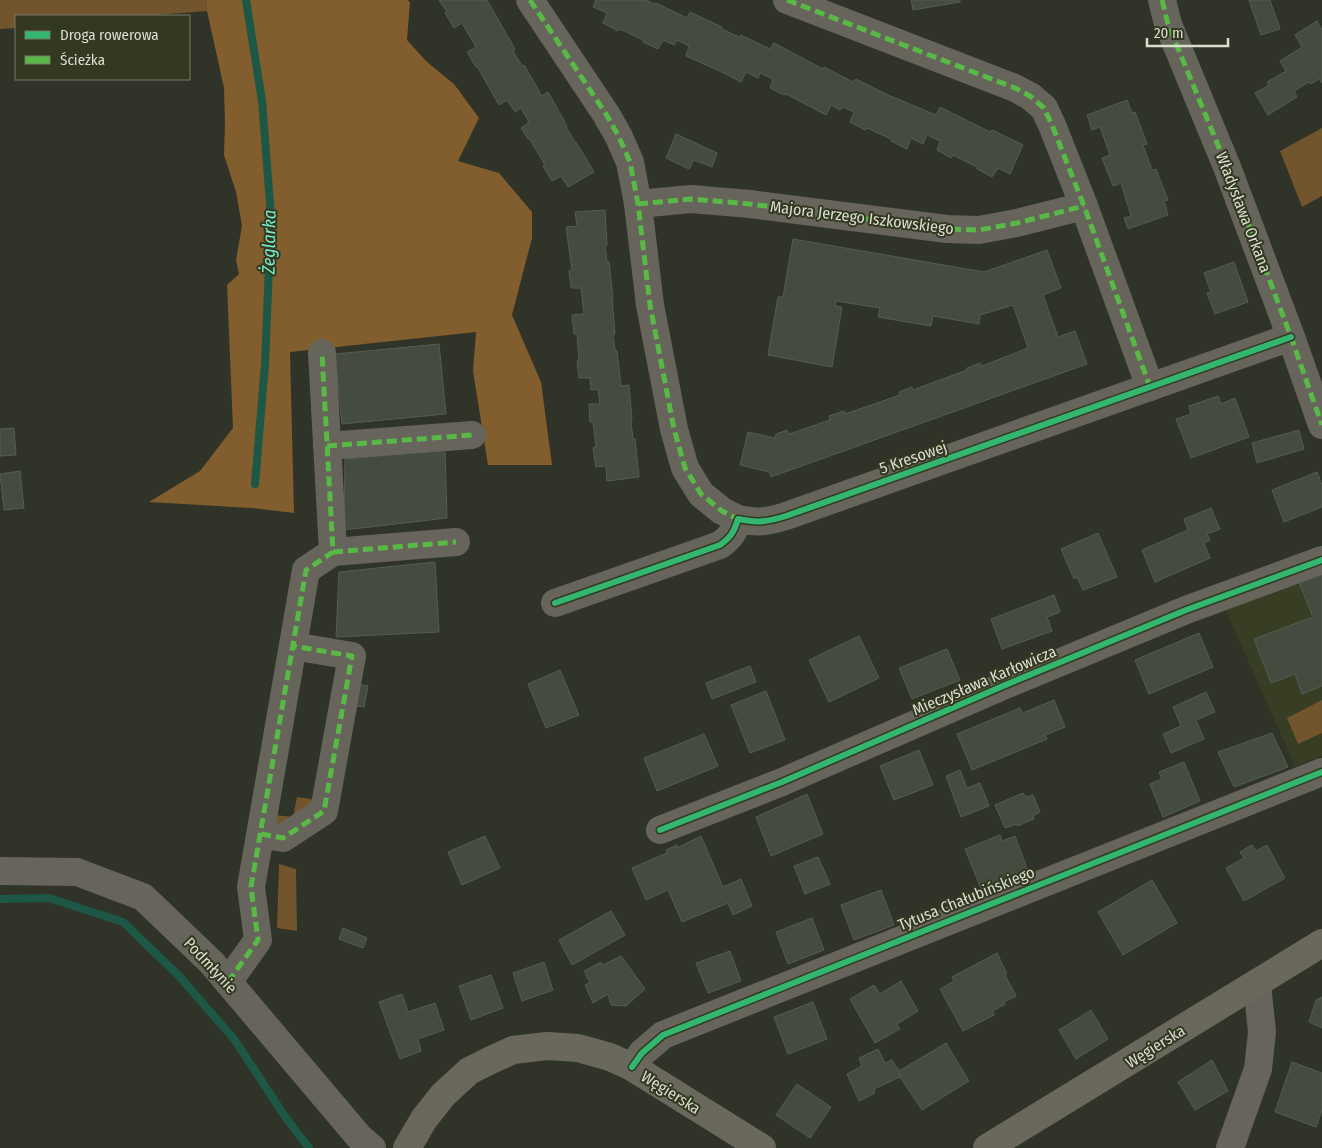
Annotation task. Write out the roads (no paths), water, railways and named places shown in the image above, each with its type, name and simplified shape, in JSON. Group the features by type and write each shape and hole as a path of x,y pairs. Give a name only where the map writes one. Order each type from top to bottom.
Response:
{"main road":[{"name":"Węgierska","path":"987,1148 1322,943"},
{"name":"Węgierska","path":"408,1148 424,1119 443,1095 469,1071 514,1050 547,1046 578,1048 610,1057 632,1067 762,1148"}],"street":[{"path":"530,0 602,107 619,137 630,162 638,204 650,305 674,429 685,468 701,494 722,511 738,519 734,533 720,545 555,602"},
{"path":"787,0 1015,88 1030,96 1044,108 1084,206 1150,387"},
{"name":"Władysława Orkana","path":"1162,0 1168,24 1227,167 1292,337 1322,426"},
{"name":"Majora Jerzego Iszkowskiego","path":"638,204 691,199 750,204 947,229 979,230 1017,224 1084,206"},
{"name":"5 Kresowej","path":"738,519 769,522 1292,337"},
{"path":"322,353 333,552"},
{"path":"327,446 472,435"},
{"path":"228,982 258,940 251,887 306,570 333,552 456,542"},
{"name":"Mieczysława Karłowicza","path":"660,830 782,782 1003,686 1186,610 1322,560"},
{"path":"261,834 283,838 324,811 352,656 293,646"},
{"name":"Tytusa Chałubińskiego","path":"632,1067 642,1052 663,1035 1322,772"},
{"name":"Podmłynie","path":"0,871 77,872 142,897 212,963 360,1138 372,1148"},
{"path":"1230,1148 1258,1069 1262,1032 1257,983"}],"waterway":[{"name":"Żeglarka","path":"246,0 262,101 271,216 265,364 255,484"},
{"path":"0,899 49,898 123,922 178,975 234,1039 286,1118 309,1148"}]}
